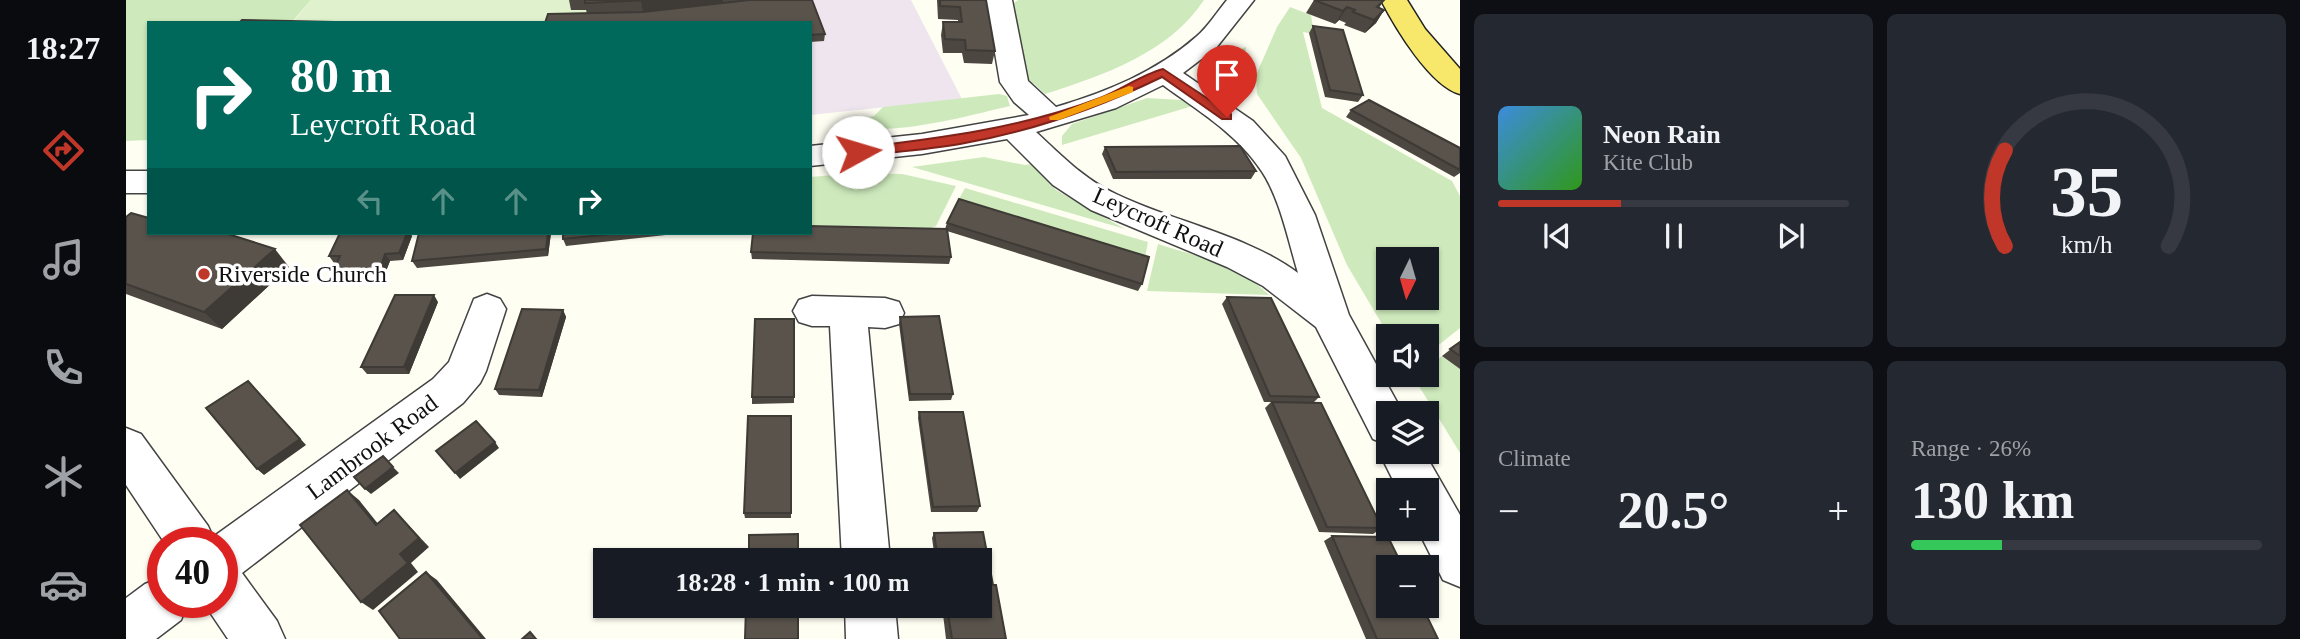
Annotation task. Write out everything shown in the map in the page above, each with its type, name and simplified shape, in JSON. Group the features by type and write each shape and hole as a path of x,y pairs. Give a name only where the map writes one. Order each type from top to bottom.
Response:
{"main road":[{"path":"1394,0 1402,16 1434,60 1460,85"},
{"path":"1413,0 1436,38 1460,61"}],"street":[{"path":"999,0 1014,82 1024,96 1051,118"},
{"path":"812,156 958,140 1015,129 1104,100 1184,61 1229,19 1241,0"},
{"name":"Leycroft Road","path":"1163,72 1242,128 1274,163 1305,235 1330,317 1376,403"},
{"name":"Leycroft Road","path":"1015,129 1065,177 1103,202 1240,258 1276,276 1330,317"},
{"path":"126,182 147,183"},
{"name":"Leycroft Road","path":"1240,258 1305,235"},
{"name":"Lambrook Road","path":"238,547 448,391 466,371 484,309"},
{"path":"848,312 865,548"},
{"path":"126,448 181,527"},
{"path":"1439,523 1460,562"},
{"path":"238,609 259,639"},
{"path":"126,630 147,614"},
{"path":"871,618 873,639"}],"shaded area":[{"path":"812,0 911,0 962,99 812,115 812,21 568,21 644,19"}],"green space":[{"path":"126,0 311,0 293,21 147,21 147,140 126,141"},
{"path":"311,0 812,0 644,19 294,21"},
{"path":"1018,0 1204,0 1190,18 1154,48 1112,70 1045,94 1034,84 1014,77 1011,5"},
{"path":"1290,7 1311,15 1314,34 1303,32 1322,108 1452,181 1460,196 1460,328 1439,345 1439,324 1382,324 1347,265 1301,158 1257,94 1256,75 1277,27"},
{"path":"1246,47 1245,60 1217,93 1205,77 1205,68 1219,57"},
{"path":"999,94 1007,96 1010,106 924,125 877,129 840,122 874,116 883,107"},
{"path":"1147,98 1182,100 1196,105 1062,145 1062,136 1072,124"},
{"path":"984,157 1031,164 1056,190 1125,229 912,167"},
{"path":"858,173 902,174 956,186 936,226 929,229 812,225 812,177"},
{"path":"965,188 1148,242 1145,258 958,201"},
{"path":"1158,244 1232,269 1269,295 1147,291"},
{"path":"1442,356 1460,369 1460,453 1439,419 1439,401 1428,401 1420,387 1439,387 1439,358"}],"building":[{"path":"585,0 651,0 585,3"},
{"path":"749,0 812,0 825,34 812,35 812,21 546,21 548,14 643,12"},
{"path":"940,0 986,0 995,51 966,50 965,40 945,39 943,22 962,22 960,7 940,6"},
{"path":"1314,0 1384,0 1377,7 1384,10 1374,20 1347,7 1343,11"},
{"path":"1313,26 1343,30 1363,95 1330,90"},
{"path":"1369,100 1460,148 1460,170 1351,110"},
{"path":"1240,146 1256,171 1116,172 1105,147"},
{"path":"959,199 1149,257 1142,284 947,223"},
{"name":"Riverside Church","path":"131,213 147,217 147,235 231,235 275,249 204,312 126,284 126,217"},
{"path":"812,226 947,229 951,257 751,252 753,235 812,235"},
{"path":"339,235 406,235 399,253 385,254 380,269 333,271 340,256 329,256"},
{"path":"418,235 548,235 546,249 412,261"},
{"path":"563,235 601,235 563,239"},
{"path":"395,295 434,295 404,367 361,367"},
{"path":"1227,297 1271,298 1319,397 1270,396"},
{"path":"522,309 563,310 539,390 495,389"},
{"path":"939,316 953,394 910,394 900,317"},
{"path":"755,319 794,319 794,397 752,397"},
{"path":"1460,342 1460,356 1450,349"},
{"path":"248,381 300,439 257,469 206,408"},
{"path":"1272,402 1321,403 1376,516 1376,528 1327,527"},
{"path":"919,412 963,412 980,506 933,507"},
{"path":"748,416 791,416 791,513 744,513"},
{"path":"476,421 495,442 455,473 436,451"},
{"path":"383,456 393,467 365,489 354,477"},
{"path":"347,490 376,525 394,510 419,538 400,554 408,563 361,602 300,525"},
{"path":"983,532 986,548 936,548 934,533"},
{"path":"798,534 798,548 749,548 749,535"},
{"path":"1332,536 1376,537 1376,541 1390,541 1397,555 1376,555 1376,618 1428,618 1438,639 1377,639"},
{"path":"426,572 483,639 400,639 379,611"},
{"path":"992,585 996,585 1006,639 952,639 949,618 992,618"},
{"path":"746,618 798,618 798,639 745,639"},
{"path":"530,632 536,639 522,639"}],"slow traffic":[{"path":"1055,117 1129,90"}],"place":[{"name":"Riverside Church","path":"204,274"}],"route":[{"path":"858,152 958,140 1015,129 1104,100 1163,72 1227,117"}]}
